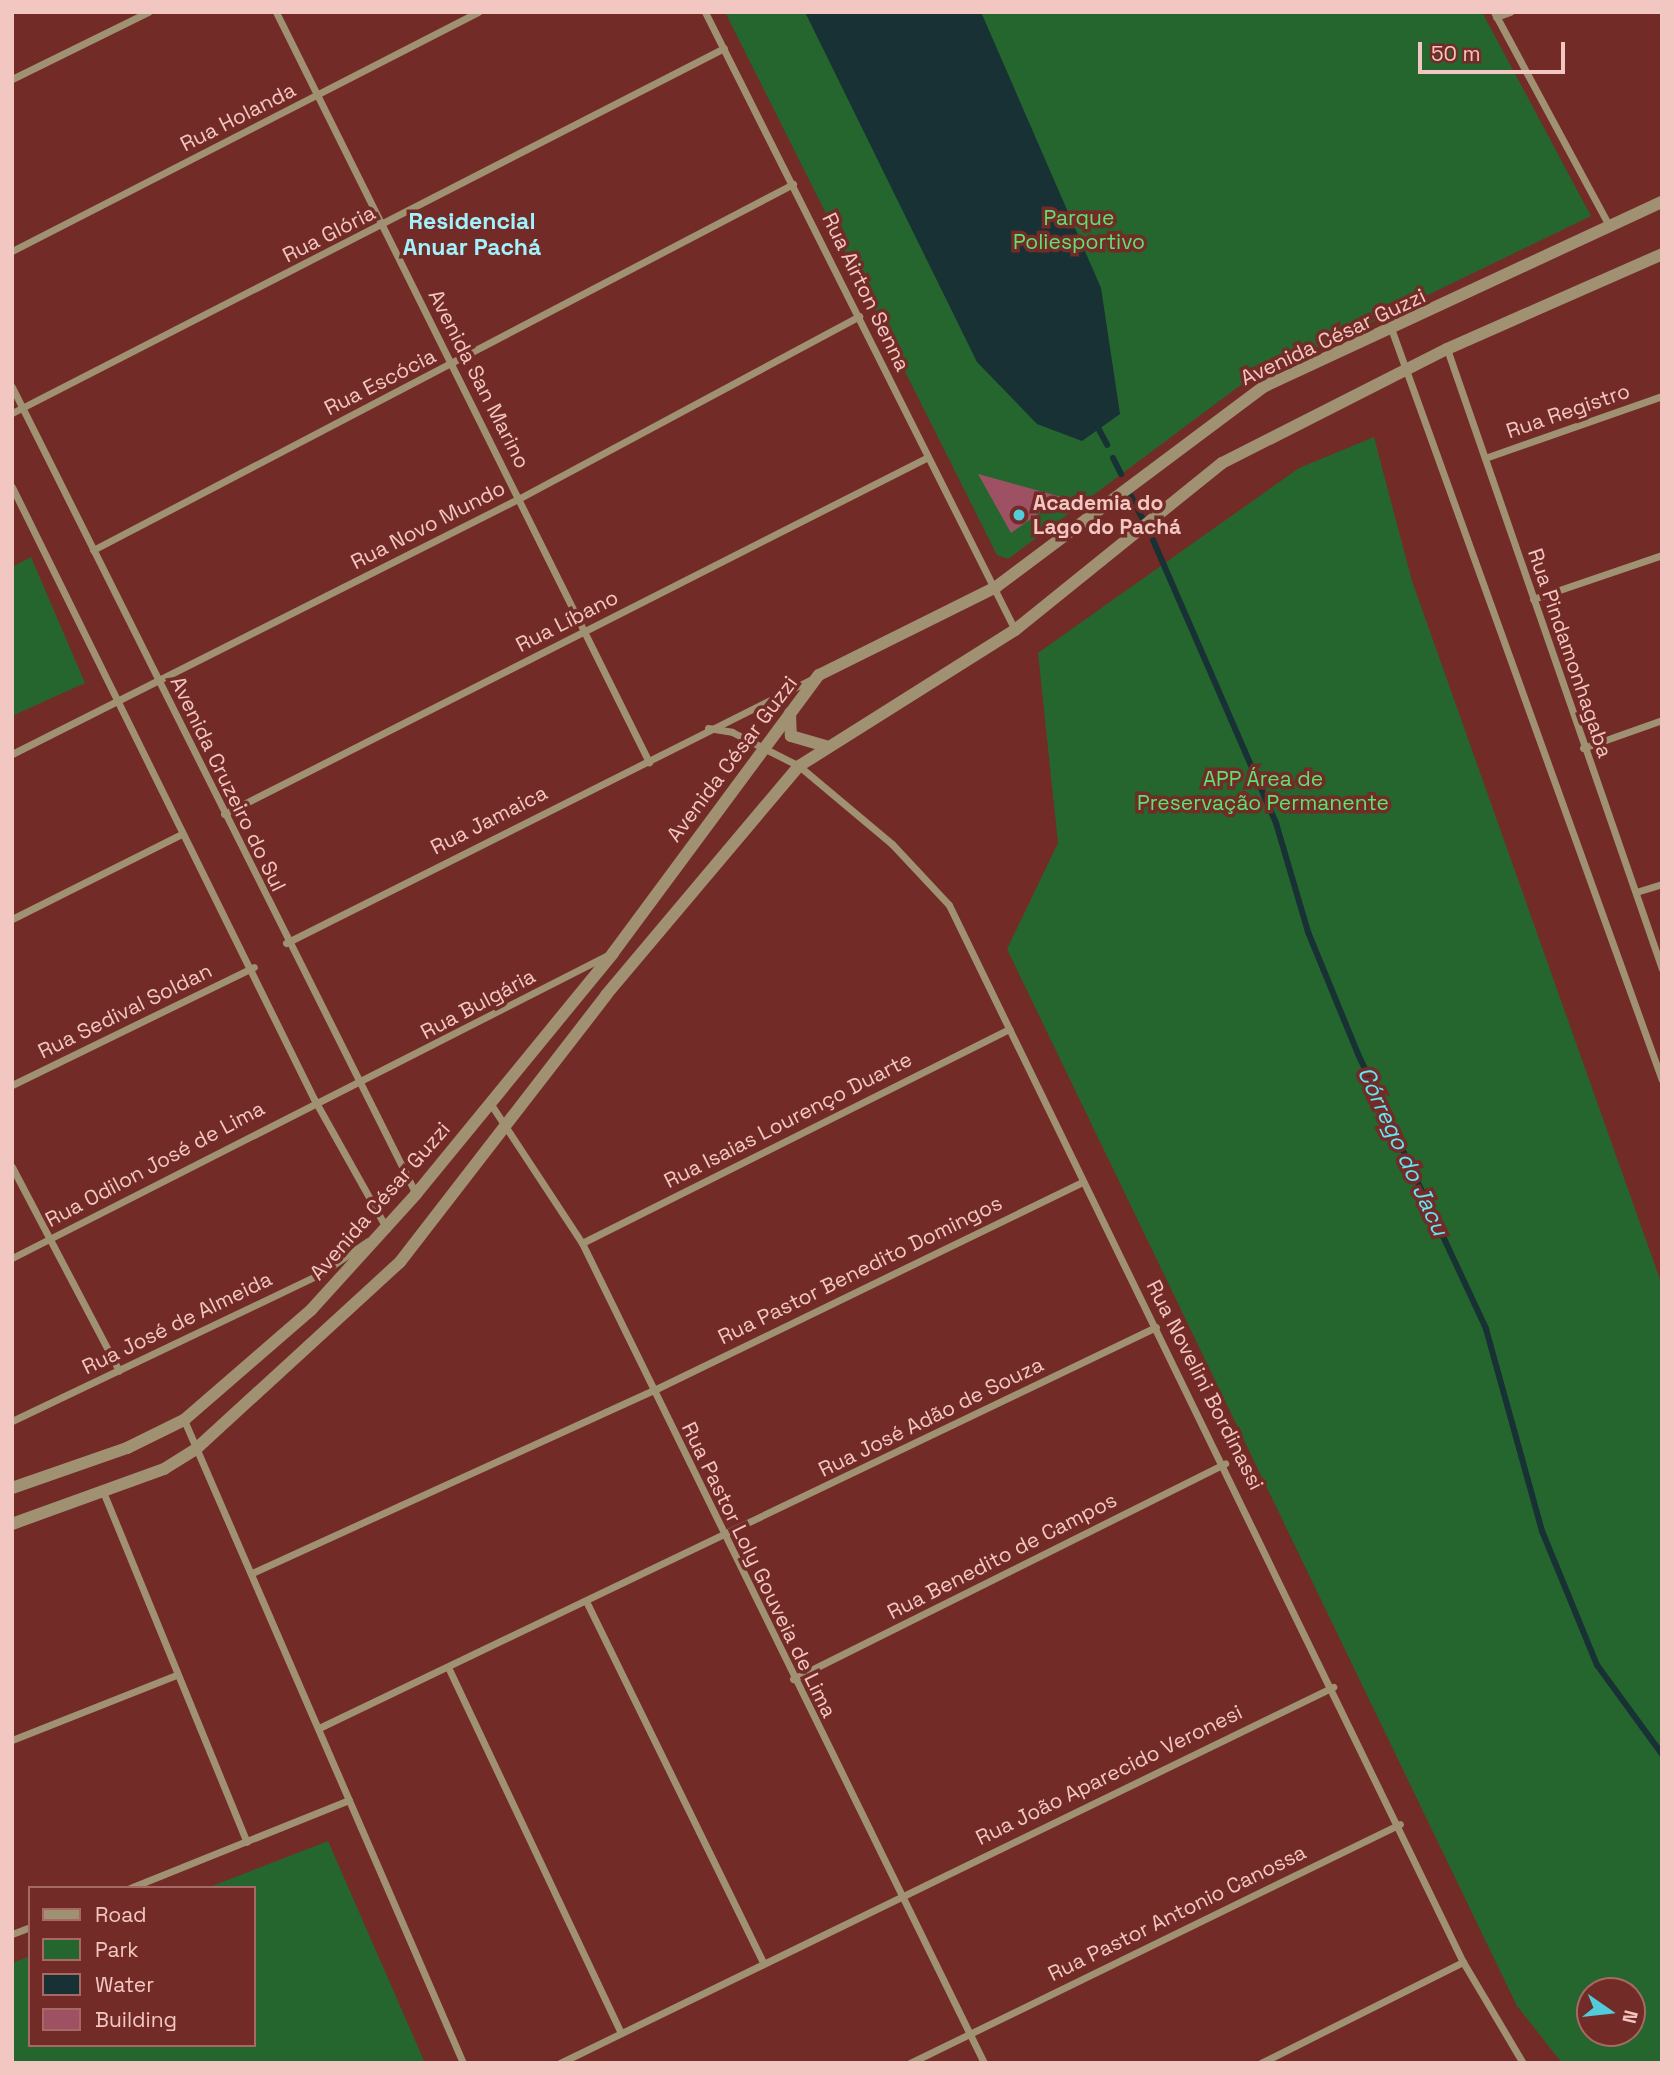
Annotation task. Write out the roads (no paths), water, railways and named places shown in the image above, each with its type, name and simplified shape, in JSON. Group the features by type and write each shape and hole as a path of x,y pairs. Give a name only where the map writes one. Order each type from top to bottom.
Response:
{"street":[{"path":"12,79 148,12"},
{"name":"Avenida San Marino","path":"276,12 587,631 649,762"},
{"name":"Rua Holanda","path":"12,251 320,96 478,12"},
{"name":"Rua Airton Senna","path":"705,12 859,316 926,458 996,587 1015,630"},
{"path":"1510,12 1495,15 1609,226"},
{"name":"Rua Glória","path":"12,414 382,227 724,48"},
{"name":"Rua Escócia","path":"93,550 793,184"},
{"name":"Avenida César Guzzi","path":"12,1488 127,1448 184,1420 271,1349 388,1228 488,1101 613,953 819,675 996,587 1243,400 1662,202"},
{"path":"12,1524 104,1494 197,1448 400,1262 751,816 799,766 826,746 1015,630 1222,463 1447,349 1662,254"},
{"name":"Rua Novo Mundo","path":"12,754 520,498 859,316"},
{"path":"1392,331 1662,1080"},
{"name":"Rua Pindamonhagaba","path":"1447,349 1583,748 1662,969"},
{"name":"Avenida Cruzeiro do Sul","path":"12,387 286,943 416,1194"},
{"name":"Rua Registro","path":"1485,458 1662,396"},
{"name":"Rua Líbano","path":"224,814 926,458"},
{"path":"12,487 115,703 254,967 314,1099 388,1228"},
{"path":"1533,599 1662,555"},
{"name":"Rua Jamaica","path":"286,943 649,762 708,728 819,675"},
{"path":"792,709 786,725 791,736 826,746"},
{"path":"1583,748 1662,720"},
{"path":"708,728 732,732 762,750"},
{"name":"Rua Novelini Bordinassi","path":"762,750 799,766 892,844 949,905 1083,1182 1225,1464 1400,1824 1463,1962 1523,2063"},
{"path":"12,919 182,834"},
{"path":"1636,892 1662,884"},
{"name":"Rua Bulgária","path":"314,1099 359,1085 613,953"},
{"name":"Rua Sedival Soldan","path":"12,1085 254,967"},
{"name":"Rua Isaias Lourenço Duarte","path":"582,1242 1009,1029"},
{"name":"Rua Odilon José de Lima","path":"12,1258 314,1099"},
{"name":"Rua Pastor Loly Gouveia de Lima","path":"488,1101 507,1123 582,1242 722,1538 984,2063"},
{"path":"12,1167 120,1371"},
{"name":"Rua Pastor Benedito Domingos","path":"252,1573 652,1391 1083,1182"},
{"name":"Rua José de Almeida","path":"12,1421 320,1274 388,1228"},
{"name":"Rua José Adão de Souza","path":"319,1728 722,1538 1156,1327"},
{"path":"184,1420 463,2063"},
{"name":"Rua Benedito de Campos","path":"793,1679 1225,1464"},
{"path":"104,1494 176,1675 247,1842"},
{"path":"586,1601 763,1962"},
{"path":"448,1667 621,2033"},
{"path":"12,1740 176,1675"},
{"name":"Rua João Aparecido Veronesi","path":"560,2063 1333,1687"},
{"path":"135,1886 349,1800"},
{"name":"Rua Pastor Antonio Canossa","path":"910,2063 1400,1824"},
{"path":"1261,2063 1463,1962"}],"water":[{"path":"805,12 981,12 1101,288 1120,414 1082,441 1037,424 977,362"}],"waterway":[{"name":"Córrego do Jacu","path":"1095,422 1107,445"},
{"name":"Córrego do Jacu","path":"1113,458 1121,474"},
{"name":"Córrego do Jacu","path":"1131,496 1142,518"},
{"name":"Córrego do Jacu","path":"1153,540 1276,823 1308,932 1358,1054 1486,1329 1542,1531 1597,1665 1662,1754"}],"place":[{"name":"Academia do Lago do Pachá","path":"1019,515"}],"district":[{"name":"Residencial Anuar Pachá","path":"472,234"}],"park label":[{"name":"Parque Poliesportivo","path":"1079,230"},
{"name":"APP Área de Preservação Permanente","path":"1263,791"}]}
